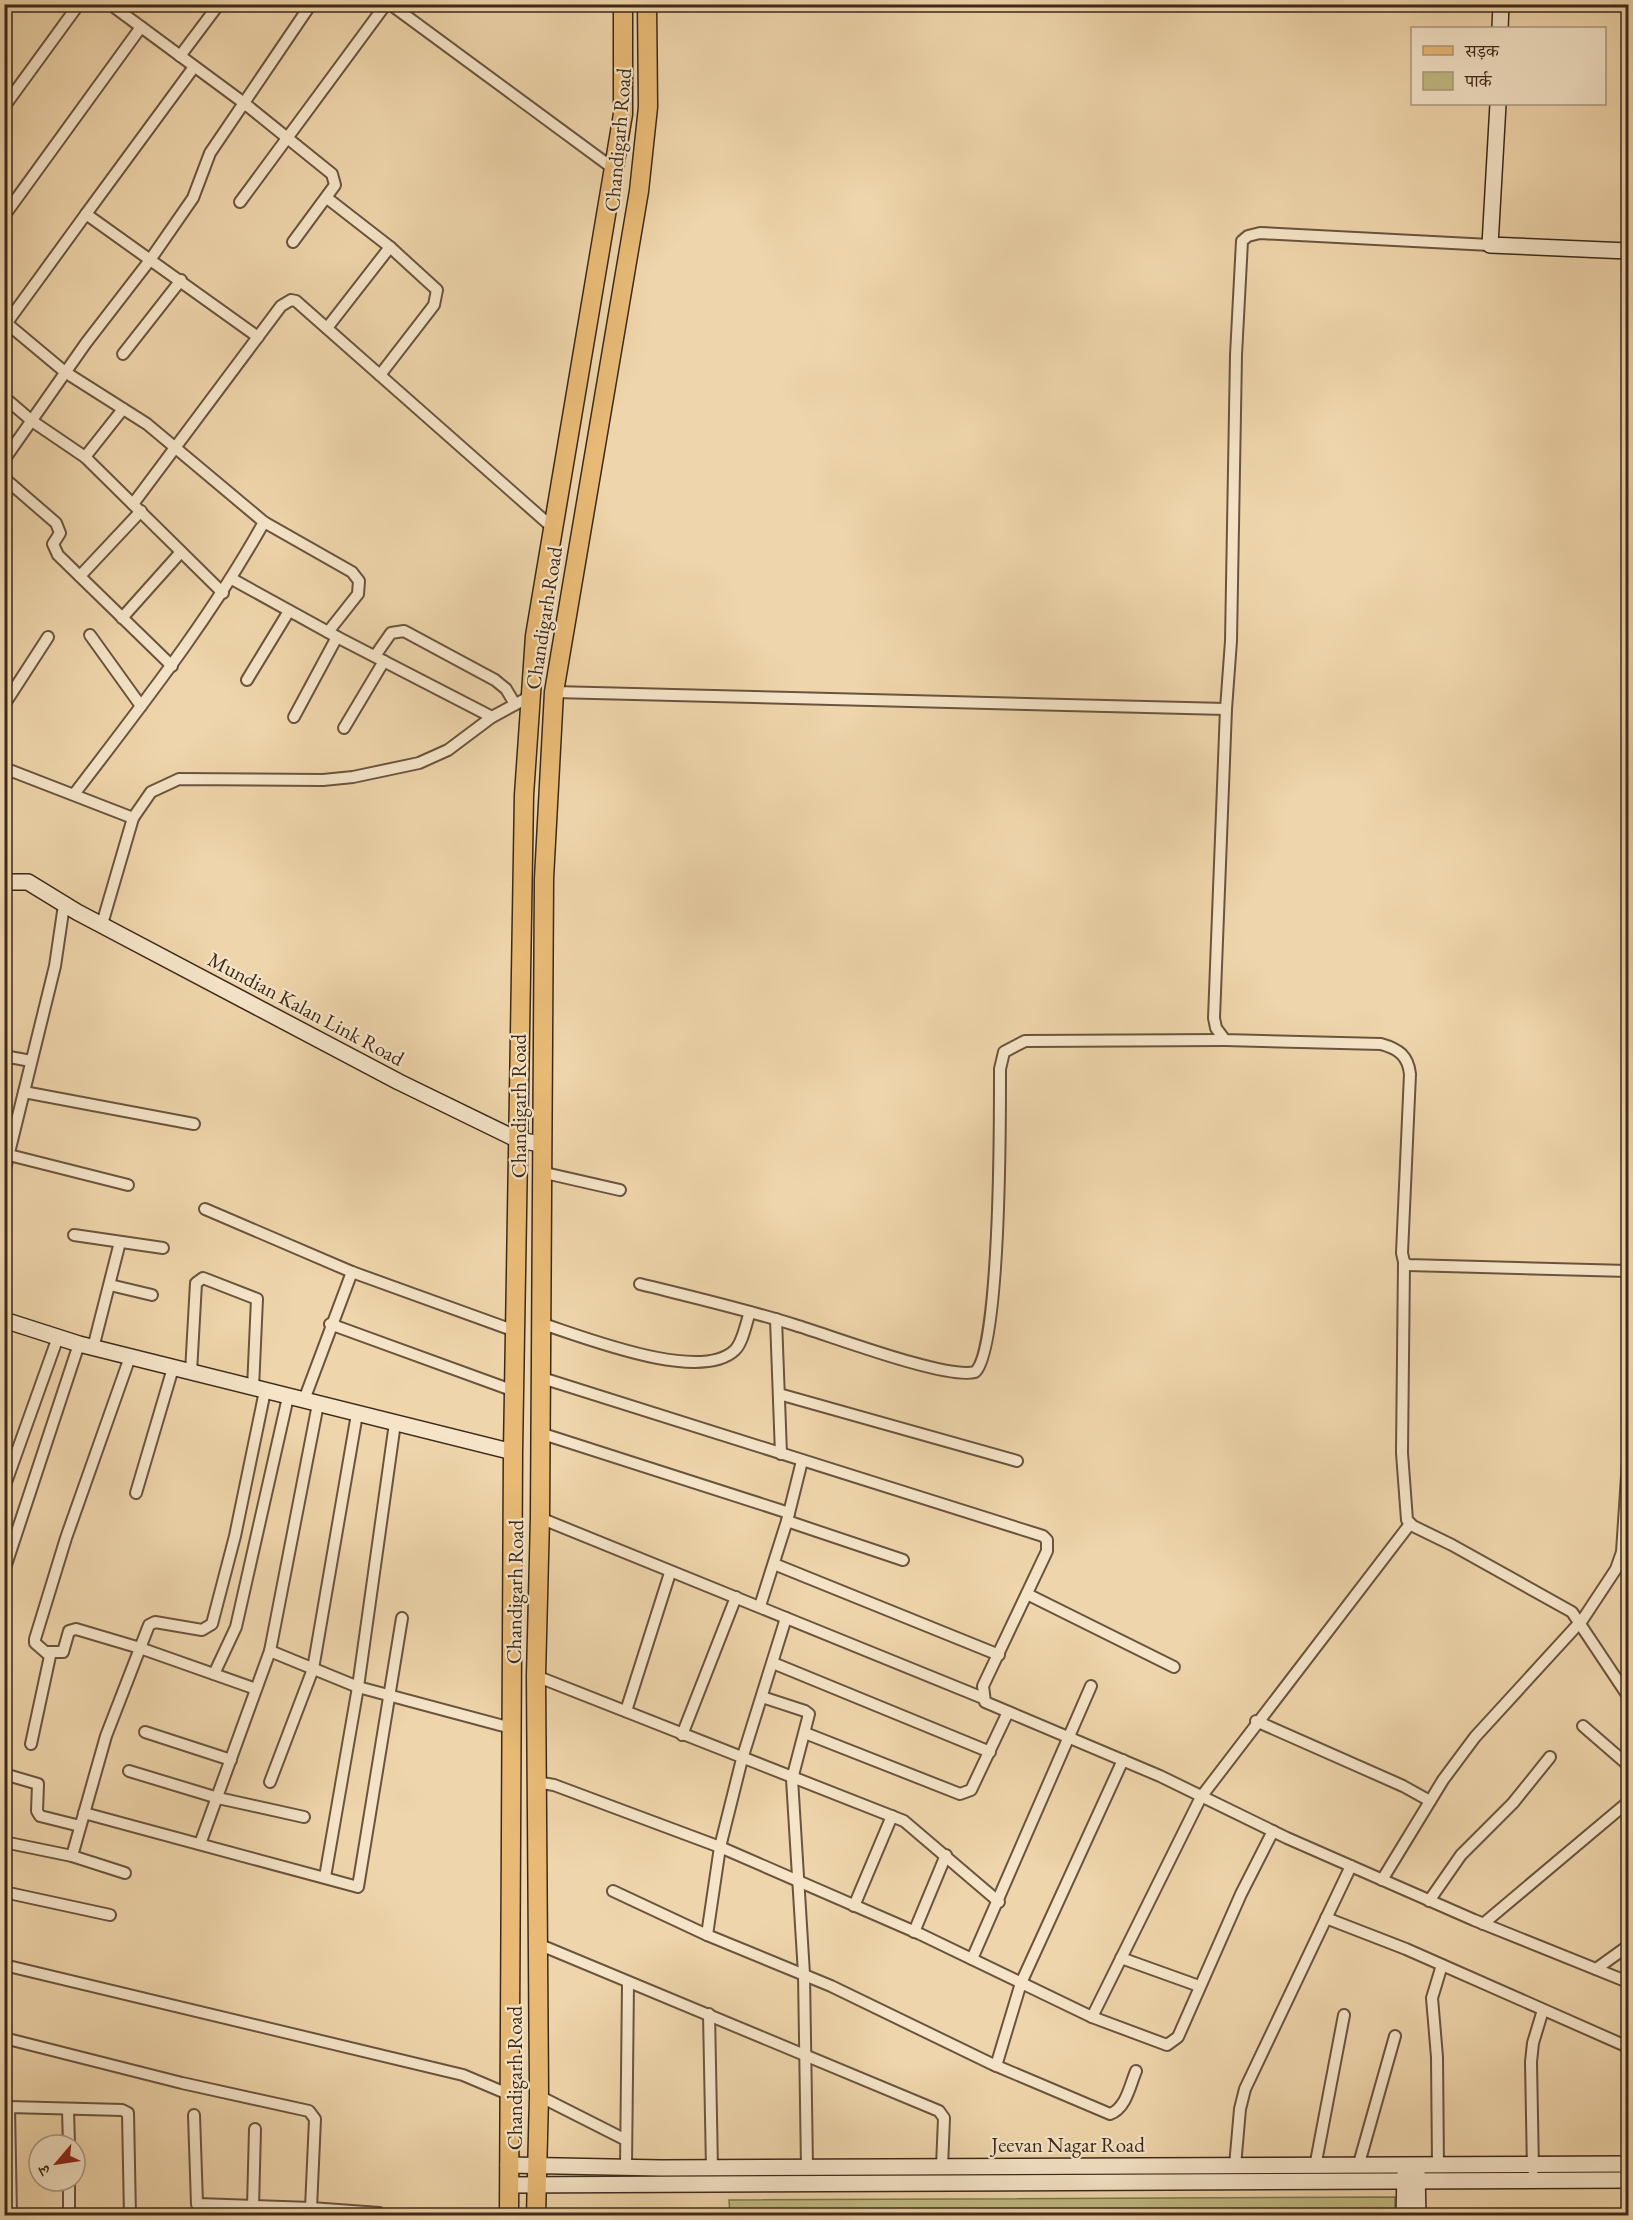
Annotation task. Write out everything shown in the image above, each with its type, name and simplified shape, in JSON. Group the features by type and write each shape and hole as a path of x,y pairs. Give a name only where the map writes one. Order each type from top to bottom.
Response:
{"main road":[{"name":"Chandigarh Road","path":"509,2216 513,1452 524,795 522,700 535,636 623,114 622,4"},
{"name":"Chandigarh Road","path":"536,2216 539,2096 536,1676 540,1518 543,879 554,692 639,191 648,107 647,4"}],"street":[{"path":"4,107 79,4"},
{"path":"110,4 244,103 332,174 335,185 293,242"},
{"path":"180,56 219,4"},
{"path":"4,460 65,372 150,260 193,198 207,158 311,4"},
{"path":"240,202 286,137 388,4 614,169"},
{"path":"1500,27 1501,4"},
{"path":"4,216 141,27"},
{"path":"194,67 5,322 65,372 123,409 176,447 264,522 352,572 360,581 358,594 333,635 294,717"},
{"path":"1490,245 1498,105"},
{"path":"327,198 390,247 431,282 437,290 438,297 380,375"},
{"path":"86,214 258,337"},
{"path":"1225,1040 1216,1028 1214,1018 1226,709 1231,641 1237,332 1242,241 1248,236 1260,233 1629,251"},
{"path":"327,328 390,247"},
{"path":"123,354 181,280"},
{"path":"80,576 137,507 176,447 281,306 291,300 296,301 553,528"},
{"path":"4,397 32,420 85,457 223,593"},
{"path":"85,457 123,409"},
{"path":"4,478 56,523 60,534 53,544 54,550 172,666"},
{"path":"75,793 172,666 223,593 264,522"},
{"path":"122,618 181,552"},
{"path":"232,579 333,635 492,717"},
{"path":"247,680 289,610"},
{"path":"102,924 133,818 146,796 172,780 211,778 266,782 323,780 398,769 419,764 448,750 492,717 522,700 495,680 404,631 391,633 344,729"},
{"path":"90,635 141,706"},
{"path":"4,705 48,637"},
{"path":"554,692 1226,709"},
{"path":"4,768 75,793 133,818"},
{"name":"Mundian Kalan Link Road","path":"4,882 28,882 71,909 399,1082 518,1140 542,1144"},
{"path":"4,1173 71,909"},
{"path":"640,1284 776,1319 926,1366 968,1374 975,1372 984,1353 994,1279 1000,1069 1004,1052 1024,1041 1225,1040 1381,1044 1394,1047 1409,1063 1410,1074 1402,1253 1404,1262 1402,1453 1405,1513 1410,1524 1564,1607 1580,1622 1629,1696"},
{"path":"4,1056 31,1061"},
{"path":"24,1092 194,1124"},
{"path":"9,1155 128,1185"},
{"path":"541,1172 620,1190"},
{"path":"205,1209 352,1272 515,1331"},
{"path":"74,1235 163,1248"},
{"path":"4,1571 110,1285 120,1242"},
{"path":"1404,1262 1416,1266 1629,1271"},
{"path":"200,1844 270,1652 311,1402 330,1324 352,1272"},
{"path":"72,1856 106,1736 149,1625 153,1622 202,1630 212,1624 235,1536 259,1389 257,1299 203,1278 196,1283 191,1372"},
{"path":"110,1285 152,1295"},
{"path":"540,1323 651,1357 690,1363 705,1362 738,1348 750,1312"},
{"path":"776,1319 781,1454"},
{"path":"4,1320 86,1346 513,1452"},
{"path":"330,1324 514,1390"},
{"path":"4,1488 58,1337"},
{"path":"130,1357 66,1538 35,1639 36,1644 48,1652 63,1652 69,1631 73,1629 140,1648 256,1689"},
{"path":"136,1493 173,1368"},
{"path":"539,1377 802,1461 882,1483 1043,1536 1047,1540 1047,1551 983,1686 983,1698"},
{"path":"779,1394 1017,1461"},
{"path":"214,1674 236,1627 288,1397"},
{"path":"270,1782 313,1670 357,1414"},
{"path":"325,1877 358,1687 395,1423"},
{"path":"540,1433 788,1517 903,1560"},
{"path":"760,1606 788,1517 802,1461"},
{"path":"1382,1880 1430,1802 1475,1737 1580,1622 1616,1569 1622,1552 1629,1461"},
{"path":"540,1518 670,1573 760,1606 983,1698 989,1704 1123,1760 1429,1901 1629,1982"},
{"path":"1092,2017 1201,1797 1256,1721 1410,1524"},
{"path":"774,1564 999,1655"},
{"path":"626,1711 670,1573"},
{"path":"1027,1594 1174,1667"},
{"path":"682,1735 736,1597"},
{"path":"84,1813 355,1887 359,1884 402,1618"},
{"path":"707,1935 720,1847 742,1759 786,1618"},
{"path":"31,1744 50,1656 48,1652"},
{"path":"270,1652 358,1687 512,1728"},
{"path":"772,1663 990,1752"},
{"path":"536,1676 911,1825 999,1902"},
{"path":"972,1959 999,1902 1091,1686"},
{"path":"762,1697 808,1713 792,1779 804,1974 807,2167"},
{"path":"805,1733 960,1794 971,1790 1008,1712"},
{"path":"1256,1721 1403,1786 1430,1802"},
{"path":"1583,1726 1629,1765"},
{"path":"144,1732 231,1760"},
{"path":"1429,1901 1461,1855 1513,1803 1550,1757"},
{"path":"996,2066 1021,1983 1123,1760"},
{"path":"129,1771 218,1798 304,1817"},
{"path":"4,1774 37,1783 39,1787 37,1811 40,1816 80,1826"},
{"path":"536,1782 554,1785 720,1847 914,1932 1092,2017 1163,2044 1172,2044 1178,2037 1241,1894 1273,1831"},
{"path":"1483,1924 1629,1802"},
{"path":"854,1906 892,1816"},
{"path":"4,1842 72,1856 125,1873"},
{"path":"914,1932 945,1855"},
{"path":"1235,2166 1240,2109 1245,2089 1351,1866"},
{"path":"613,1891 707,1935 804,1974 996,2066 1110,2114 1117,2110 1124,2101 1136,2071"},
{"path":"4,1892 110,1915"},
{"path":"1326,1918 1442,1965 1629,2047"},
{"path":"538,1944 942,2113 944,2118 942,2167"},
{"path":"1596,1969 1629,1946"},
{"path":"1121,1958 1199,1986"},
{"path":"4,1965 463,2075 508,2094"},
{"path":"1438,2166 1432,1998 1442,1965"},
{"path":"626,2167 628,1983"},
{"path":"1533,2181 1531,2062 1533,2043 1543,2010"},
{"path":"709,2014 712,2168"},
{"path":"1315,2167 1344,2015"},
{"path":"1358,2167 1395,2036"},
{"path":"4,2038 182,2083 309,2111 315,2119 311,2208"},
{"path":"539,2096 626,2140"},
{"path":"11,2216 7,2107 122,2110 129,2114 130,2216"},
{"path":"68,2110 69,2133"},
{"path":"194,2115 195,2203 379,2212 382,2216"},
{"path":"253,2207 255,2129"},
{"name":"Jeevan Nagar Road","path":"508,2164 712,2168 1358,2167 1411,2174 1438,2166 1629,2164"},
{"path":"1404,2216 1411,2174"},
{"path":"1411,2174 1418,2216"},
{"name":"Jeevan Nagar Road","path":"510,2186 1411,2174 1533,2181 1629,2180"},
{"path":"69,2193 69,2216"}],"green space":[{"path":"1395,2197 1395,2216 730,2216 729,2200"}]}
